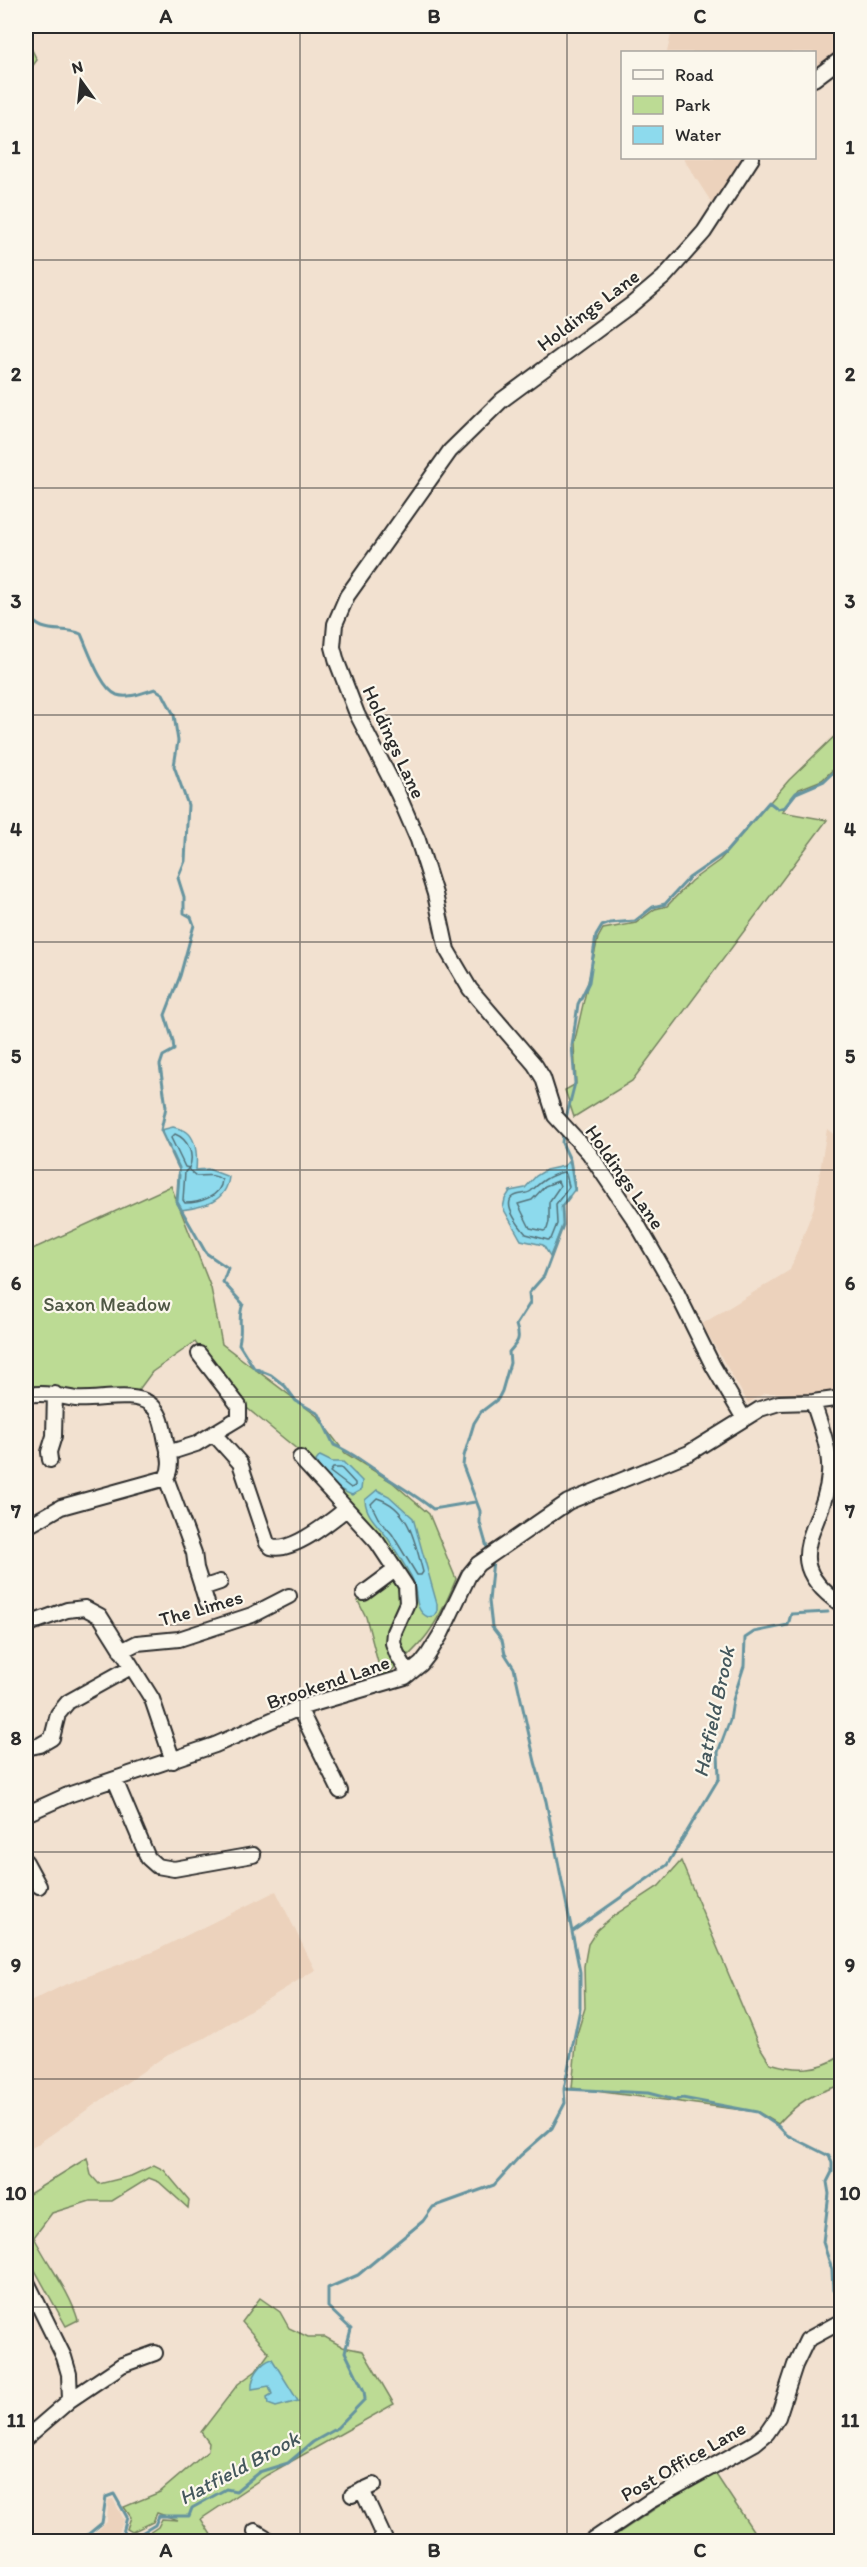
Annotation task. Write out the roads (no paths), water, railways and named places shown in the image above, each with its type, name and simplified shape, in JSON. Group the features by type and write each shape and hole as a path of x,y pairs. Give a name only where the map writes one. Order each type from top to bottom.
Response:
{"street":[{"path":"816,78 842,58"},
{"name":"Holdings Lane","path":"743,1417 636,1222 589,1153 555,1116 543,1078 535,1065 470,989 455,965 442,932 435,894 418,840 398,794 357,714 336,662 333,636 335,624 347,596 450,451 502,400 632,305 664,277 704,232 751,159"},
{"path":"168,1453 183,1450 236,1422 239,1418 240,1409 199,1354"},
{"path":"26,1395 44,1392 78,1399 143,1400 158,1412 170,1471 166,1478 61,1507 26,1527"},
{"path":"50,1460 49,1452 54,1436 55,1394"},
{"name":"Brookend Lane","path":"26,1814 68,1795 215,1745 299,1708 409,1674 422,1664 441,1634 469,1575 497,1549 568,1502 688,1453 743,1417 779,1403 842,1398"},
{"path":"813,1402 821,1427 829,1473 828,1485 807,1546 807,1558 815,1581 821,1590 842,1605"},
{"path":"214,1434 240,1463 267,1543 271,1547 286,1548 326,1525 346,1509"},
{"path":"300,1458 377,1542 399,1575 407,1592 407,1603 394,1632 393,1643 409,1674"},
{"path":"166,1478 195,1553 196,1568 207,1603"},
{"path":"364,1593 399,1575"},
{"path":"202,1588 220,1582"},
{"name":"The Limes","path":"121,1652 137,1643 179,1639 252,1616 289,1596"},
{"path":"26,1624 67,1610 86,1608 100,1616 152,1699 173,1761"},
{"path":"26,1748 40,1745 52,1738 58,1714 68,1702 131,1667"},
{"path":"299,1708 340,1791"},
{"path":"115,1780 148,1858 157,1866 174,1869 253,1855"},
{"path":"26,1862 39,1886"},
{"path":"26,2280 64,2357 69,2374 70,2400"},
{"name":"Post Office Lane","path":"595,2540 650,2501 767,2433 778,2417 795,2365 807,2340 842,2321"},
{"path":"26,2438 70,2400 122,2365 155,2353"},
{"path":"363,2490 386,2541"},
{"path":"255,2531 265,2536 266,2541"}],"water":[{"path":"173,1127 187,1132 193,1140 196,1170 208,1169 229,1177 219,1198 206,1205 181,1210 177,1202 179,1168 161,1130"},
{"path":"570,1160 575,1189 562,1206 563,1225 550,1256 543,1245 521,1240 503,1208 510,1191 525,1188 536,1176 546,1170 564,1166"},
{"path":"320,1456 332,1462 343,1462 362,1481 361,1490 352,1495 331,1482 318,1467 316,1461"},
{"path":"377,1490 389,1496 413,1518 437,1604 434,1616 428,1617 420,1610 411,1576 368,1511 365,1500"},
{"path":"272,2359 298,2401 276,2407 268,2404 267,2397 272,2394 269,2386 252,2389 257,2371"}],"waterway":[{"path":"26,616 42,627 81,634 100,677 111,691 117,695 126,696 155,689 163,694 174,715 178,741 174,766 188,805 185,861 178,878 184,897 184,913 191,917 194,925 180,976 165,1015 174,1050 163,1056 160,1065 166,1107 161,1130 169,1147"},
{"name":"Hatfield Brook","path":"566,1118 575,1083 572,1046 578,1004 589,982 596,936 602,926 635,921 653,907 665,904 689,878 725,853 769,802 778,809 785,807 796,793 824,781 842,764"},
{"name":"Hatfield Brook","path":"563,1134 562,1143 570,1160 575,1190"},
{"path":"172,1153 179,1168"},
{"path":"179,1175 177,1202 206,1253 228,1268 223,1282 243,1304 240,1314 239,1344 254,1368 271,1375 285,1386 296,1401 319,1414 334,1445 433,1509 475,1502"},
{"name":"Hatfield Brook","path":"488,1551 480,1523 480,1511 463,1466 464,1456 474,1423 481,1412 498,1399 502,1391 510,1363 509,1352 518,1340 516,1325 530,1303 529,1293 544,1276 563,1225 562,1206 569,1197"},
{"name":"Hatfield Brook","path":"79,2542 102,2523 106,2497 114,2494 127,2517 123,2533 133,2538 155,2525 159,2516 189,2516 192,2508 226,2489 236,2491 259,2472 288,2463 313,2442 336,2429 365,2399 364,2391 345,2352 351,2329 328,2307 328,2288 358,2275 423,2221 433,2207 494,2185 520,2156 552,2128 565,2103 564,2089 580,2009 580,1972 546,1801 514,1668 505,1654 502,1640 492,1627 489,1601 493,1560"},
{"name":"Hatfield Brook","path":"834,1589 842,1584"},
{"name":"Hatfield Brook","path":"573,1931 667,1865 719,1778 718,1752 730,1720 733,1700 744,1666 745,1638 754,1632 788,1625 791,1614 828,1612"},
{"path":"564,2089 648,2093 675,2100 682,2098 757,2112 787,2135 829,2156 832,2172 827,2182 829,2194 823,2242 832,2270 833,2290 842,2302"}],"park label":[{"name":"Saxon Meadow","path":"107,1304"}]}
